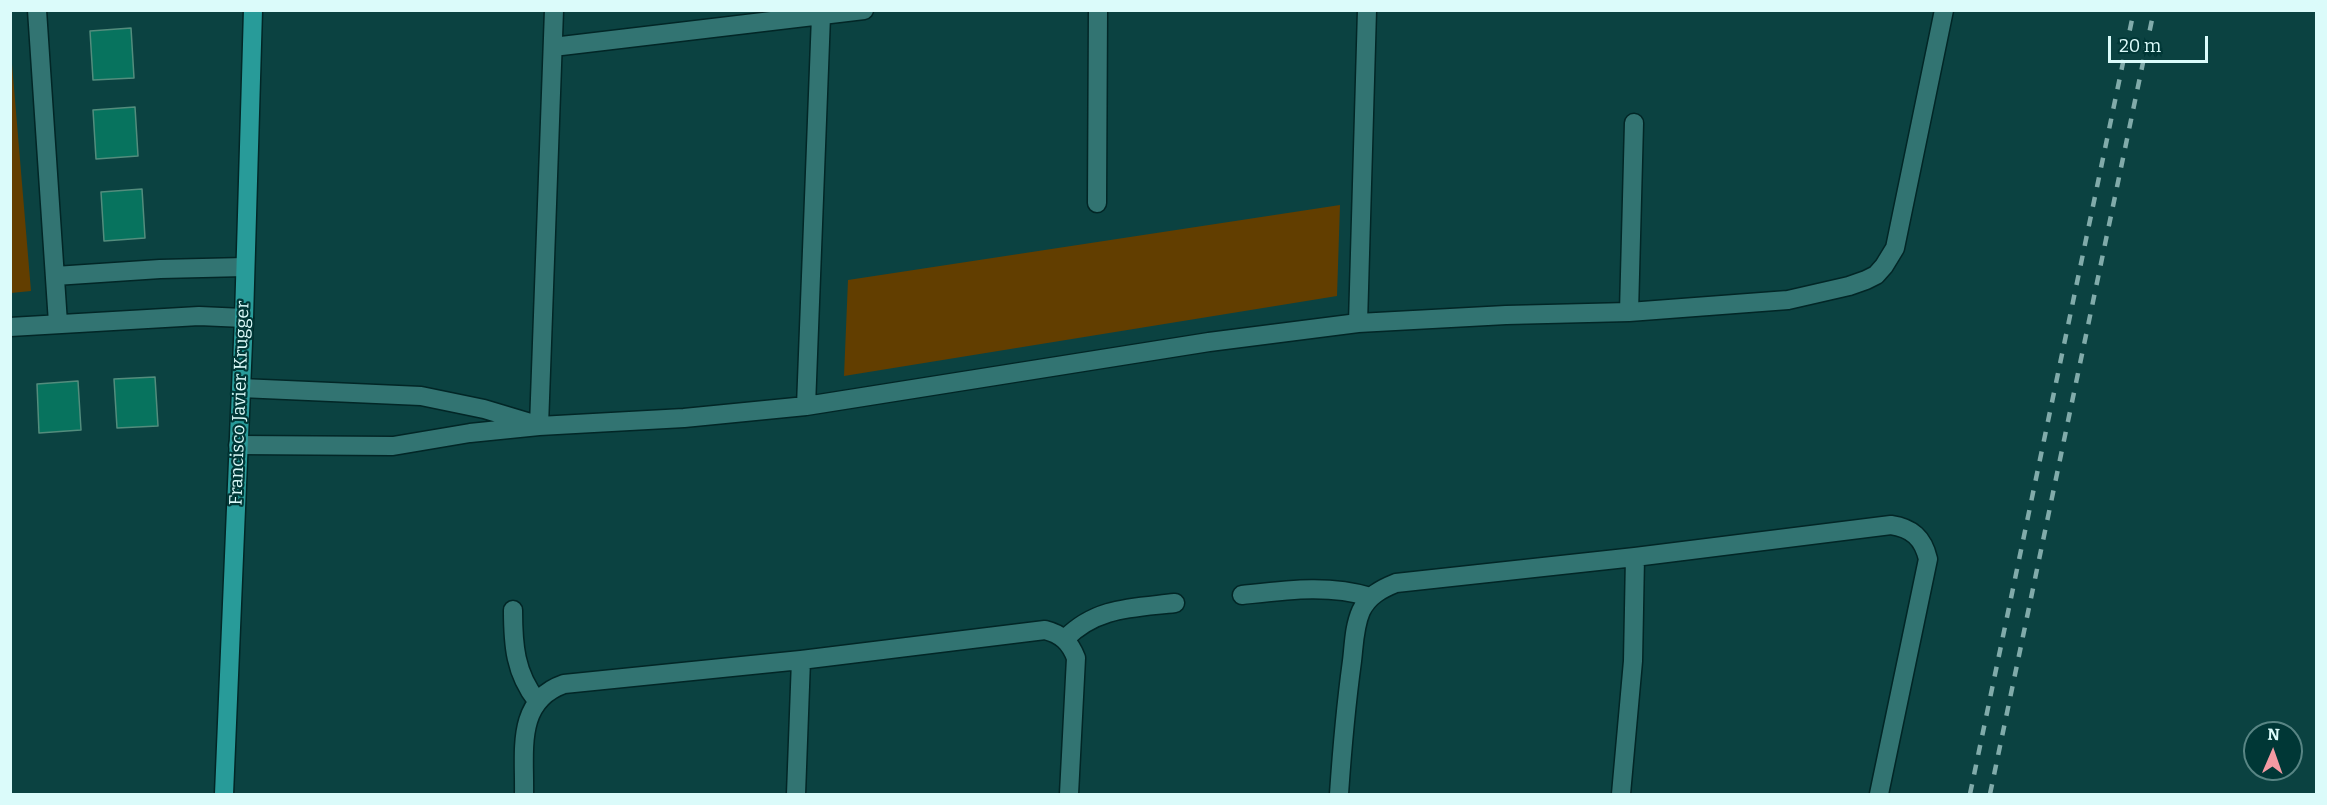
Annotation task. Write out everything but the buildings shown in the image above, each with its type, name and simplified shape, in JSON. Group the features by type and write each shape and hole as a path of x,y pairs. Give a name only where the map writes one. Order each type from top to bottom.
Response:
{"main road":[{"name":"Francisco Javier Krugger","path":"224,795 244,318 253,10"}],"street":[{"path":"36,10 58,323"},
{"path":"539,426 554,10"},
{"path":"553,47 864,10"},
{"path":"1097,203 1098,10"},
{"path":"1358,323 1367,10"},
{"path":"238,445 393,446 470,433 539,426 684,417 806,406 1209,342 1358,323 1506,315 1629,312 1788,300 1850,286 1876,274 1890,258 1898,238 1944,10"},
{"path":"806,406 821,16"},
{"path":"1629,312 1634,123"},
{"path":"55,276 160,269 245,267"},
{"path":"10,327 199,316 244,318"},
{"path":"241,388 421,396 484,409 539,426"},
{"path":"1339,795 1347,692 1356,625 1371,597 1382,588 1396,583 1635,557 1890,525 1911,531 1919,538 1928,559 1880,795"},
{"path":"1621,795 1633,661 1635,557"},
{"path":"1242,595 1319,588 1355,592 1371,597"},
{"path":"1065,639 1088,620 1103,613 1174,603"},
{"path":"513,610 514,647 518,668 528,691 537,701"},
{"path":"524,795 527,720 537,701 544,694 564,684 801,660 1044,630 1055,632 1065,639 1072,647 1076,658 1068,795"},
{"path":"796,795 801,660"}],"shaded area":[{"path":"10,40 31,291 11,293 10,293"},
{"path":"1340,205 1337,296 844,376 848,280"}],"railway":[{"path":"1970,794 2134,10"},
{"path":"1990,794 2154,10"}]}
